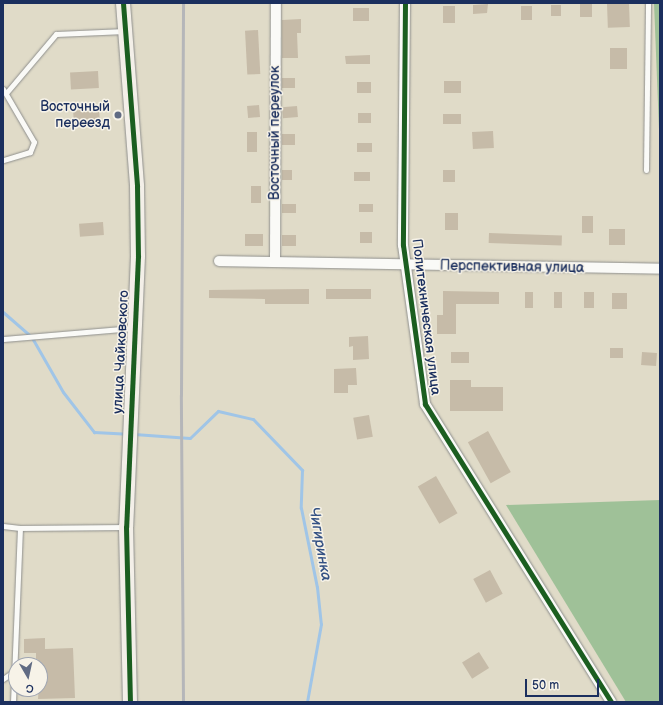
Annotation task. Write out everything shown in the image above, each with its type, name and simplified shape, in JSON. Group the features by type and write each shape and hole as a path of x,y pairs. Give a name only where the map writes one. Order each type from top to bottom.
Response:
{"street":[{"name":"улица Чайковского","path":"123,3 137,186 138,256 130,404 126,527 130,702"},
{"name":"Восточный переулок","path":"275,262 276,3"},
{"name":"Политехническая улица","path":"404,3 403,245 425,404 611,702"},
{"name":"Перспективная улица","path":"219,261 660,269"}],"lane":[{"path":"646,170 648,3"},
{"path":"3,160 30,152 34,142 5,90 56,34 125,31"},
{"path":"3,338 134,328"},
{"path":"3,526 20,528 126,527"},
{"path":"14,657 20,528"}],"green space":[{"path":"654,3 660,3 660,155"},
{"path":"660,500 660,702 626,702 506,505"}],"building":[{"path":"629,3 630,27 608,28 607,4"},
{"path":"488,4 487,13 473,14 473,5"},
{"path":"580,4 592,4 592,17 580,17"},
{"path":"551,5 561,5 561,16 551,16"},
{"path":"443,6 455,6 455,23 443,23"},
{"path":"521,6 532,6 532,20 521,20"},
{"path":"353,8 369,8 369,21 353,21"},
{"path":"301,19 301,33 297,33 298,58 282,58 282,20"},
{"path":"258,30 260,74 247,75 245,31"},
{"path":"610,48 627,48 627,69 610,69"},
{"path":"370,55 370,64 346,64 345,56"},
{"path":"98,71 99,88 71,89 70,72"},
{"path":"282,78 295,78 295,88 282,88"},
{"path":"444,81 461,81 461,93 444,93"},
{"path":"357,82 371,82 371,93 357,93"},
{"path":"259,105 260,117 248,118 247,106"},
{"path":"297,106 298,117 283,118 282,107"},
{"path":"99,109 100,123 74,125 73,111"},
{"path":"358,113 371,113 371,123 358,123"},
{"path":"443,114 461,114 461,124 443,124"},
{"path":"493,131 494,148 473,149 472,132"},
{"path":"247,132 257,132 257,152 247,152"},
{"path":"282,134 295,134 295,145 282,145"},
{"path":"357,143 372,143 372,152 357,152"},
{"path":"282,170 292,170 292,180 282,180"},
{"path":"443,170 455,170 455,182 443,182"},
{"path":"354,172 370,172 370,181 354,181"},
{"path":"251,186 261,186 261,203 251,203"},
{"path":"282,204 296,204 296,213 282,213"},
{"path":"359,204 373,204 373,212 359,212"},
{"path":"445,213 458,213 458,230 445,230"},
{"path":"582,216 593,216 593,233 582,233"},
{"path":"103,222 104,235 80,237 79,224"},
{"path":"609,229 625,229 625,245 609,245"},
{"path":"360,232 372,232 372,243 360,243"},
{"path":"489,233 562,236 562,246 489,243"},
{"path":"245,234 263,234 263,246 245,246"},
{"path":"282,235 296,235 296,246 282,246"},
{"path":"309,289 309,304 265,304 265,299 209,298 209,290"},
{"path":"326,289 371,289 371,299 326,299"},
{"path":"443,291 499,292 499,304 456,304 456,334 437,334 437,315 443,315"},
{"path":"525,292 533,292 533,308 525,308"},
{"path":"554,292 562,292 562,308 554,308"},
{"path":"584,292 594,292 594,308 584,308"},
{"path":"612,293 627,293 627,309 612,309"},
{"path":"368,336 369,359 353,360 353,346 349,347 349,337"},
{"path":"610,348 623,348 623,358 610,358"},
{"path":"451,352 469,352 469,363 451,363"},
{"path":"642,352 657,353 656,366 641,365"},
{"path":"356,368 357,385 348,385 348,393 334,393 334,369"},
{"path":"450,380 471,380 471,387 503,387 503,411 450,411"},
{"path":"369,415 373,437 357,439 353,418"},
{"path":"488,431 511,472 491,483 468,442"},
{"path":"436,476 457,513 439,524 418,486"},
{"path":"490,570 503,594 486,603 473,579"},
{"path":"45,638 45,649 73,648 75,698 38,699 38,697 48,697 48,657 36,657 36,653 24,653 24,639"},
{"path":"479,652 489,668 472,679 462,663"}],"waterway":[{"name":"Чигиринка","path":"3,312 31,336 63,392 94,432 127,434"},
{"name":"Чигиринка","path":"134,434 190,438 218,411 253,419 302,470 301,508 317,587 321,624 307,702"}],"railway":[{"path":"183,3 181,395 183,702"}],"cycle path":[{"path":"123,3 137,186 138,256 126,527 130,702"},
{"path":"405,3 403,245 425,404 611,702"}],"place":[{"name":"Восточный переезд","path":"118,115"}]}
